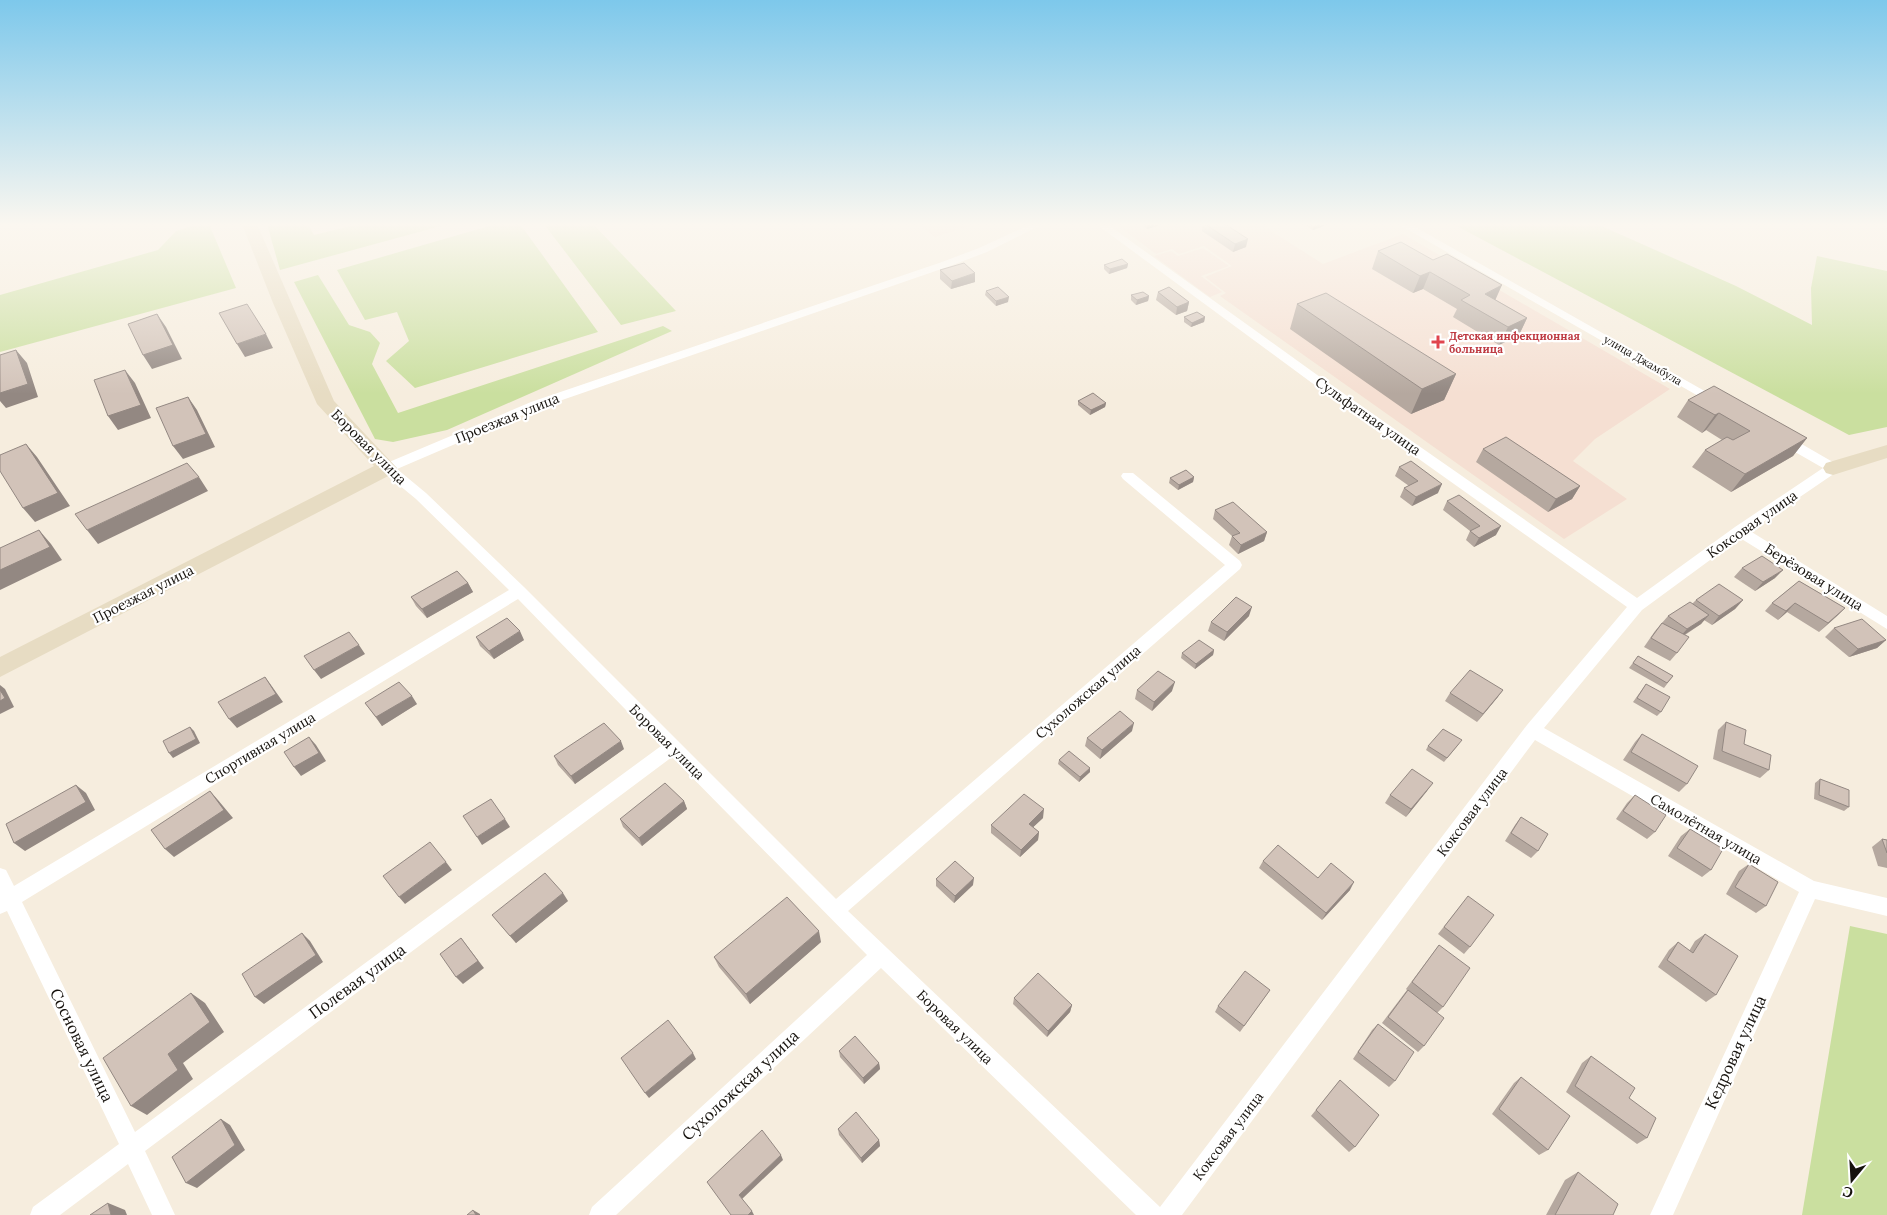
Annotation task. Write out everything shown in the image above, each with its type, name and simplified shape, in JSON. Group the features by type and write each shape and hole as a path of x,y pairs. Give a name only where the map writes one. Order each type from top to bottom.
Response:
{"street":[{"name":"Боровая улица","path":"272,281 326,404 387,468 421,496 519,592 880,956 1152,1215"},
{"name":"Проезжая улица","path":"0,668 387,468 535,405 897,281"},
{"name":"Сульфатная улица","path":"1179,281 1316,380 1637,606"},
{"name":"улица Джамбула","path":"1503,281 1729,409"},
{"path":"1773,433 1833,468 1887,451"},
{"name":"Коксовая улица","path":"1168,1215 1533,730 1637,606 1740,531 1833,468"},
{"name":"Сухоложская улица","path":"835,911 1235,565 1128,476"},
{"name":"Берёзовая улица","path":"1740,531 1887,623"},
{"name":"Спортивная улица","path":"6,901 519,592"},
{"name":"Самолётная улица","path":"1533,730 1810,888 1887,907"},
{"name":"Полевая улица","path":"41,1215 673,747"},
{"name":"Сосновая улица","path":"0,876 6,901 132,1147 164,1215"},
{"name":"Кедровая улица","path":"1661,1215 1810,888"},
{"name":"Сухоложская улица","path":"600,1215 880,956"}],"shaded area":[{"path":"1188,281 1207,281 1222,292 1210,297"},
{"name":"Детская инфекционная больница","path":"1210,281 1483,281 1670,389 1595,439 1573,461 1627,499 1564,539 1220,296 1226,293"}],"green space":[{"path":"50,281 233,281 236,288 0,352 0,295"},
{"path":"322,281 349,325 370,332 380,343 372,364 398,413 663,326 672,331 447,430 393,442 375,439 294,282"},
{"path":"343,281 561,281 598,332 415,388 386,361 409,341 397,312 365,320"},
{"path":"587,281 647,281 676,311 621,325"},
{"path":"1559,281 1724,281 1812,325 1812,281 1887,281 1887,427 1849,435"},
{"path":"1850,926 1887,934 1887,1215 1802,1215"}],"building":[{"path":"1445,281 1494,281 1502,285 1485,294 1527,318 1508,327 1461,300 1470,295"},
{"path":"998,287 1009,297 996,301 986,291"},
{"path":"1169,287 1189,302 1177,307 1158,292"},
{"path":"1143,292 1149,296 1137,300 1131,295"},
{"path":"1326,293 1456,374 1422,389 1297,304"},
{"path":"247,304 266,334 237,344 219,313"},
{"path":"1197,312 1205,317 1192,323 1184,317"},
{"path":"157,314 173,345 143,355 128,324"},
{"path":"16,350 28,384 0,393 0,355"},
{"path":"125,370 141,405 108,416 94,380"},
{"path":"1714,386 1807,438 1745,474 1705,450 1727,437 1733,440 1750,431 1719,413 1715,415 1688,400"},
{"path":"1093,393 1106,403 1091,410 1078,401"},
{"path":"188,397 206,434 173,446 156,408"},
{"path":"1506,437 1580,486 1556,499 1483,449"},
{"path":"26,444 58,493 23,508 0,471 0,455"},
{"path":"1411,461 1442,484 1416,497 1404,488 1418,481 1399,467"},
{"path":"187,463 199,477 87,530 75,514"},
{"path":"1186,470 1194,477 1179,485 1170,478"},
{"path":"1459,495 1501,526 1479,538 1470,531 1480,526 1447,501"},
{"path":"1233,502 1267,532 1241,545 1232,536 1240,533 1215,510"},
{"path":"39,530 50,547 0,570 0,548"},
{"path":"1762,556 1783,570 1763,582 1742,568"},
{"path":"457,571 468,583 422,609 411,597"},
{"path":"1799,581 1845,608 1828,623 1795,603 1786,611 1772,603"},
{"path":"1719,584 1743,600 1719,616 1696,600"},
{"path":"1236,597 1252,607 1227,632 1211,622"},
{"path":"1690,602 1709,615 1687,629 1668,616"},
{"path":"507,618 520,631 489,651 476,637"},
{"path":"1862,619 1886,640 1858,649 1834,628"},
{"path":"1662,623 1689,637 1677,653 1651,638"},
{"path":"349,632 359,645 314,670 304,656"},
{"path":"1199,640 1214,650 1196,664 1182,653"},
{"path":"1638,656 1673,676 1667,683 1633,663"},
{"path":"1470,670 1503,690 1483,714 1450,693"},
{"path":"1158,671 1175,682 1154,702 1137,690"},
{"path":"265,677 276,694 229,719 218,702"},
{"path":"399,682 412,696 376,717 365,703"},
{"path":"1646,684 1670,697 1661,712 1637,698"},
{"path":"0,690 5,698 0,701"},
{"path":"1120,711 1134,723 1102,750 1087,738"},
{"path":"1726,722 1746,730 1744,744 1771,755 1769,770 1722,751"},
{"path":"604,723 621,741 571,776 554,756"},
{"path":"190,727 196,739 169,753 163,741"},
{"path":"1443,729 1462,740 1447,758 1428,746"},
{"path":"1642,734 1698,766 1687,784 1631,752"},
{"path":"309,737 319,753 294,767 284,752"},
{"path":"1069,751 1090,768 1080,777 1059,760"},
{"path":"1412,769 1433,783 1411,809 1390,795"},
{"path":"1820,779 1849,790 1849,807 1819,795"},
{"path":"665,783 684,801 639,838 620,819"},
{"path":"76,785 86,802 14,843 6,824"},
{"path":"210,791 224,810 165,849 151,830"},
{"path":"1024,794 1044,809 1029,824 1039,832 1021,850 991,825"},
{"path":"1635,795 1666,815 1655,832 1623,811"},
{"path":"491,799 505,819 477,837 463,816"},
{"path":"1521,817 1548,834 1538,851 1511,833"},
{"path":"1690,829 1723,849 1711,870 1677,848"},
{"path":"1882,839 1887,840 1887,853"},
{"path":"430,842 446,862 399,897 383,876"},
{"path":"1278,845 1318,878 1331,863 1354,882 1326,913 1263,861"},
{"path":"955,861 974,878 955,896 936,879"},
{"path":"1749,864 1778,882 1766,906 1735,887"},
{"path":"545,873 563,893 510,936 492,915"},
{"path":"1468,896 1494,915 1470,947 1444,927"},
{"path":"787,897 819,931 746,994 714,957"},
{"path":"302,933 316,955 255,997 242,974"},
{"path":"1705,934 1738,956 1716,995 1667,960 1678,942 1693,953"},
{"path":"461,938 478,961 456,977 440,954"},
{"path":"1439,945 1470,968 1443,1007 1412,982"},
{"path":"1245,971 1270,990 1244,1026 1218,1006"},
{"path":"1038,973 1072,1005 1048,1031 1014,998"},
{"path":"1408,990 1444,1018 1424,1046 1388,1017"},
{"path":"191,993 210,1022 168,1054 178,1070 131,1106 103,1058"},
{"path":"668,1020 693,1053 645,1093 621,1058"},
{"path":"1378,1024 1414,1052 1395,1081 1358,1052"},
{"path":"855,1036 879,1063 863,1078 839,1051"},
{"path":"1591,1056 1635,1088 1629,1098 1656,1118 1647,1138 1575,1086"},
{"path":"1521,1077 1570,1116 1548,1150 1499,1109"},
{"path":"1340,1080 1379,1115 1355,1147 1316,1110"},
{"path":"856,1112 879,1140 861,1158 838,1129"},
{"path":"221,1119 235,1145 186,1183 172,1157"},
{"path":"762,1130 781,1155 739,1195 752,1211 748,1215 731,1215 707,1182"},
{"path":"1578,1172 1618,1204 1613,1215 1555,1215"},
{"path":"108,1203 111,1215 90,1215"},
{"path":"473,1210 476,1215 467,1215"}],"place":[{"name":"Детская инфекционная больница","path":"1438,342"}]}
